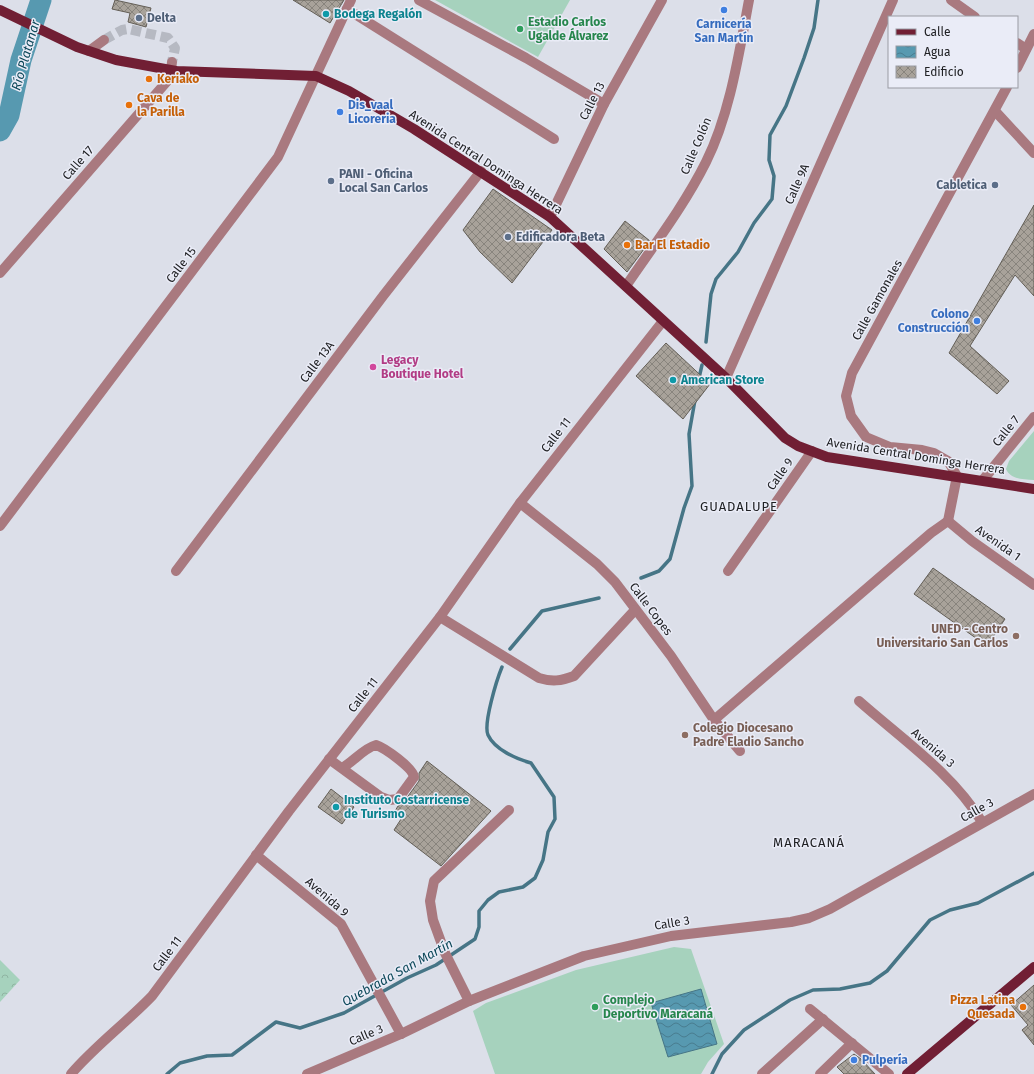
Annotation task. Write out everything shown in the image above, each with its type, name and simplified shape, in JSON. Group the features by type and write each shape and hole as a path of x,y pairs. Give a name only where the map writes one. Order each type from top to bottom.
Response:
{"main road":[{"name":"Avenida Central Dominga Herrera","path":"0,10 89,51 116,60 173,67 316,76 362,99 481,171 550,217 726,378 785,438 798,446 827,457 1034,489"},
{"path":"907,1074 1034,966"}],"street":[{"path":"419,0 526,58 604,104"},
{"name":"Calle 13","path":"550,217 604,104 662,0"},
{"name":"Calle Colón","path":"626,286 674,217 706,161 722,119 738,56 749,0"},
{"name":"Calle 9A","path":"726,378 893,0"},
{"path":"951,0 974,16"},
{"path":"349,5 554,139"},
{"name":"Calle 15","path":"0,526 278,157 349,5"},
{"path":"1018,66 1034,34"},
{"path":"89,51 104,40"},
{"path":"1018,44 1026,49"},
{"name":"Calle 17","path":"0,273 173,67"},
{"name":"Calle Gamonales","path":"957,476 948,461 934,453 922,450 890,447 866,437 851,416 846,396 852,373 996,111 1007,88"},
{"path":"996,111 1034,153"},
{"name":"Calle 13A","path":"176,571 383,296 481,171"},
{"name":"Calle 11","path":"71,1074 81,1062 152,996 256,855 440,617 520,503 663,321"},
{"name":"Calle 7","path":"983,480 1034,417"},
{"name":"Calle 9","path":"728,571 812,451"},
{"path":"714,720 931,532 948,521 957,476"},
{"name":"Calle Copes","path":"520,503 597,564 615,582 671,656 714,720 740,751"},
{"name":"Avenida 1","path":"948,521 972,541 1034,585"},
{"path":"440,617 539,678 549,681 562,680 574,676 635,610"},
{"name":"Avenida 3","path":"859,701 949,780 970,802 982,822"},
{"path":"329,759 381,797 389,800 398,799 414,777 411,769 376,745 369,747 354,761 342,768"},
{"name":"Calle 3","path":"307,1074 401,1034 469,1001 584,956 646,941 711,930 791,922 809,918 830,908 1034,794"},
{"path":"469,1001 445,952 432,920 430,901 434,881 509,810"},
{"name":"Avenida 9","path":"256,855 341,924 401,1034"},
{"path":"810,1009 888,1074"},
{"path":"762,1074 823,1019"},
{"path":"820,1074 852,1043"}],"green space":[{"name":"Estadio Carlos Ugalde Álvarez","path":"435,0 570,0 538,57"},
{"path":"1034,431 1034,480 1014,477 1008,473 1006,469 1009,461"},
{"name":"Complejo Deportivo Maracaná","path":"674,947 691,949 724,1044 708,1062 701,1074 495,1074 473,1011 486,1003 576,970"},
{"path":"0,960 20,980 0,1002"}],"water":[{"path":"701,989 717,1044 668,1057 651,1003"}],"building":[{"name":"Delta","path":"115,0 151,8 146,27 128,22 130,13 112,9"},
{"name":"Bodega Regalón","path":"293,0 344,0 330,23"},
{"name":"Edificadora Beta","path":"493,189 552,230 512,283 480,252 463,230"},
{"name":"Colono Construcción","path":"1034,205 1034,296 1015,275 970,346 1009,381 997,394 949,353"},
{"name":"Bar El Estadio","path":"625,221 650,241 627,272 604,249"},
{"name":"American Store","path":"666,343 710,384 683,419 636,376"},
{"path":"933,568 1005,619 987,646 914,594"},
{"path":"427,761 491,811 441,866 394,830 403,816 395,811 398,806 403,803 419,781 419,773"},
{"name":"Instituto Costarricense de Turismo","path":"331,789 354,807 342,824 318,807"},
{"path":"1034,985 1034,1045 1022,1030 1028,1025 1011,1005"},
{"name":"Pulpería","path":"854,1054 861,1059 875,1074 844,1074 837,1067"}],"waterway":[{"name":"Río Platanar","path":"0,131 9,115 21,60 41,0"},
{"name":"Quebrada San Martín","path":"706,342 711,294 716,279 738,252 754,223 772,199 774,176 769,160 770,135 786,106 804,58 814,28 818,0"},
{"name":"Quebrada San Martín","path":"699,378 702,365"},
{"name":"Quebrada San Martín","path":"641,578 659,571 670,559 684,508 692,486 689,434 695,400"},
{"name":"Quebrada San Martín","path":"510,649 542,611 599,598"},
{"name":"Quebrada San Martín","path":"167,1074 180,1063 207,1056 232,1055 276,1022 300,1028 344,1013 407,978 436,965 475,939 479,927 479,911 488,900 499,892 523,887 535,878 543,860 548,832 555,819 554,797 531,763 507,753 496,745 488,735 487,721 494,691 502,667"},
{"path":"712,1074 722,1054 744,1030 790,1000 813,990 840,989 870,983 887,971 930,920 950,910 978,903 1034,873"}],"tunnel":[{"path":"104,40 122,30 128,29 168,38 175,48 172,62"}],"place":[{"name":"Carnicería San Martín","path":"724,10"},
{"name":"Bodega Regalón","path":"326,14"},
{"name":"Delta","path":"139,18"},
{"name":"Estadio Carlos Ugalde Álvarez","path":"520,29"},
{"name":"Keriako","path":"149,79"},
{"name":"Cava de la Parilla","path":"129,105"},
{"name":"Dis_vaal Licoreria","path":"340,112"},
{"name":"PANI - Oficina Local San Carlos","path":"331,181"},
{"name":"Cabletica","path":"995,185"},
{"name":"Edificadora Beta","path":"508,237"},
{"name":"Bar El Estadio","path":"627,245"},
{"name":"Colono Construcción","path":"977,321"},
{"name":"Legacy Boutique Hotel","path":"373,367"},
{"name":"American Store","path":"673,380"},
{"name":"UNED - Centro Universitario San Carlos","path":"1016,636"},
{"name":"Colegio Diocesano Padre Eladio Sancho","path":"685,735"},
{"name":"Instituto Costarricense de Turismo","path":"336,807"},
{"name":"Complejo Deportivo Maracaná","path":"595,1007"},
{"name":"Pizza Latina Quesada","path":"1023,1007"},
{"name":"Pulpería","path":"854,1060"}],"district":[{"name":"GUADALUPE","path":"739,506"},
{"name":"MARACANÁ","path":"809,842"}]}
